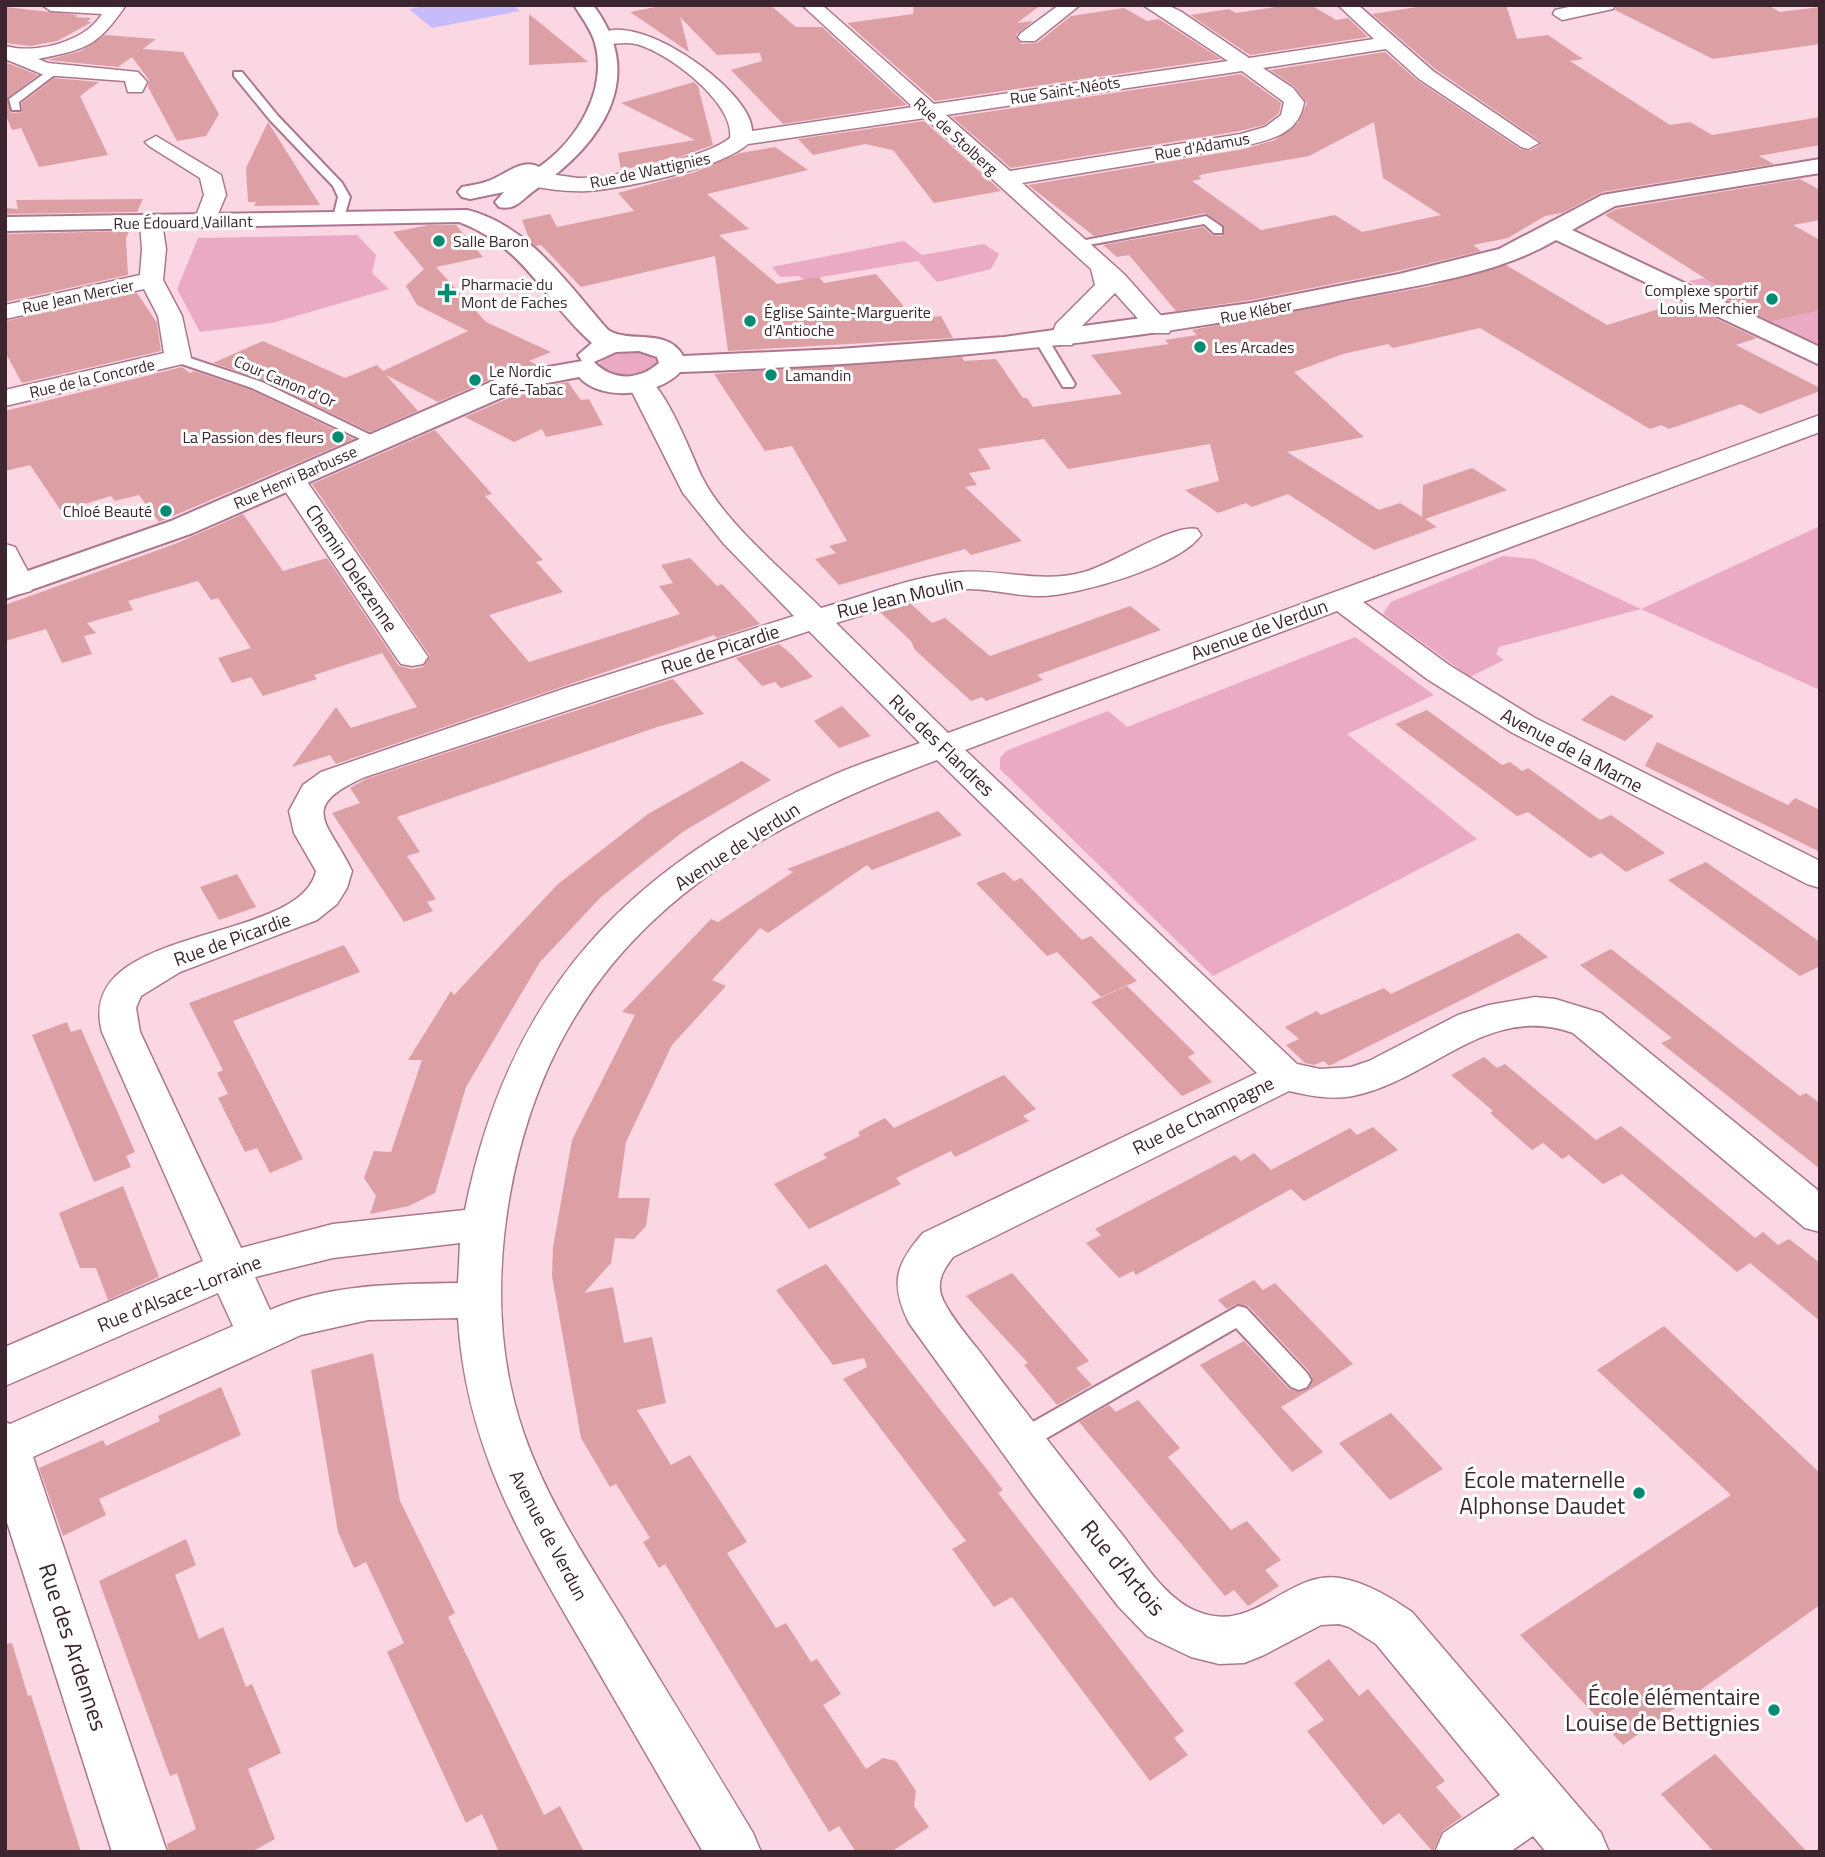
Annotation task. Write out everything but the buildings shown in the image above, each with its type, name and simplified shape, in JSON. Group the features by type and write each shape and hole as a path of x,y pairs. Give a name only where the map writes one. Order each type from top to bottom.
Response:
{"street":[{"path":"51,5 115,7"},
{"name":"Rue de Wattignies","path":"505,205 566,157 587,127 608,85 610,61 605,38 597,21 583,5"},
{"name":"Rue de Stolberg","path":"811,5 1102,266 1160,328"},
{"path":"1028,37 1071,5"},
{"name":"Rue d'Adamus","path":"1004,179 1244,140 1272,131 1291,118 1294,102 1286,92 1173,15 1152,5"},
{"path":"1348,5 1430,78 1528,143"},
{"path":"1562,14 1606,5"},
{"path":"9,56 83,39 99,30 115,7"},
{"path":"605,38 644,40 714,86 736,113 742,129 741,139"},
{"name":"Rue Saint-Néots","path":"741,139 1389,43"},
{"path":"9,56 37,67 131,76 137,82 135,88"},
{"name":"Rue de Wattignies","path":"460,206 557,152 587,127"},
{"name":"Rue de Wattignies","path":"535,180 601,183 717,156 736,146 741,139"},
{"path":"156,142 210,175 215,195 205,221"},
{"name":"Rue Kléber","path":"673,364 900,354 1053,341 1160,328 1335,295 1492,258 1525,248 1579,212 1610,200 1820,166"},
{"path":"460,206 485,216 505,205"},
{"path":"505,205 501,218 509,237"},
{"name":"Rue Édouard Vaillant","path":"5,224 350,218 460,206 509,237 599,336 613,345"},
{"path":"151,223 154,249 151,280"},
{"path":"1554,230 1820,357"},
{"path":"1053,341 1107,287 1108,281 1102,266"},
{"name":"Rue Jean Mercier","path":"5,312 151,280 170,316 178,358"},
{"path":"633,343 659,347 671,355 673,364 659,377 640,382 604,381 589,374 585,368 591,355 613,345 633,343"},
{"name":"Rue de la Concorde","path":"5,398 178,358"},
{"name":"Rue Henri Barbusse","path":"13,588 147,541 519,380 585,368"},
{"name":"Rue des Flandres","path":"640,382 647,391 677,458 711,512 813,619 1285,1076"},
{"name":"Avenue de Verdun","path":"734,1852 564,1568 519,1481 495,1411 486,1367 481,1300 485,1224 492,1169 513,1102 547,1033 573,990 616,934 660,895 746,835 844,783 1820,423"},
{"name":"Chemin Delezenne","path":"291,479 412,657"},
{"name":"Rue Jean Moulin","path":"813,619 957,581 1039,587 1075,584 1114,573 1187,536"},
{"path":"5,553 13,588"},
{"name":"Avenue de la Marne","path":"1340,599 1438,672 1523,725 1820,876"},
{"name":"Rue de Picardie","path":"258,1333 121,1032 116,1012 125,988 153,968 287,920 319,902 329,891 334,871 310,831 306,817 307,804 313,794 334,778 813,619"},
{"name":"Rue de Champagne","path":"938,1245 1285,1076 1307,1084 1358,1082 1480,1022 1506,1013 1535,1010 1558,1012 1587,1023 1820,1216"},
{"name":"Rue d'Alsace-Lorraine","path":"5,1367 228,1269 333,1241 485,1224"},
{"name":"Rue d'Artois","path":"938,1245 926,1260 918,1278 917,1293 925,1310 1019,1442 1143,1597 1167,1621 1194,1635 1222,1640 1250,1637 1296,1611 1324,1601 1347,1601 1372,1611 1394,1628 1582,1852"},
{"path":"6,1444 258,1333 323,1310 368,1302 481,1300"},
{"name":"Rue des Ardennes","path":"6,1444 140,1852"},
{"path":"1462,1852 1538,1801"}],"lane":[{"path":"16,108 13,100 56,70"},
{"path":"238,74 274,118 338,185 350,218"},
{"path":"1077,243 1206,220 1218,230"},
{"path":"1053,341 1068,384"},
{"name":"Cour Canon d'Or","path":"178,358 257,386 376,441"},
{"path":"1019,1442 1238,1315 1299,1380"}],"shaded area":[{"path":"429,5 513,5 520,11 432,28 409,9"},
{"path":"357,235 376,255 372,273 389,289 272,323 200,332 177,289 198,238"},
{"path":"904,241 922,255 984,244 999,254 991,269 937,282 918,261 803,280 799,276 780,277 772,267"},
{"name":"Complexe sportif Louis Merchier","path":"1820,255 1820,345 1689,281"},
{"path":"638,349 657,359 657,364 644,373 629,376 613,374 599,367 602,357 617,350"},
{"path":"1820,526 1820,690 1641,609"},
{"path":"1503,556 1534,559 1641,609 1499,647 1496,654 1504,660 1470,677 1383,614 1391,602"},
{"path":"1355,637 1434,695 1347,734 1477,839 1213,976 1000,769 1000,758 1006,751 1108,711 1127,727"}],"place":[{"name":"Salle Baron","path":"439,241"},
{"name":"Pharmacie du Mont de Faches","path":"447,293"},
{"name":"Complexe sportif Louis Merchier","path":"1772,299"},
{"name":"Église Sainte-Marguerite d'Antioche","path":"750,321"},
{"name":"Les Arcades","path":"1200,347"},
{"name":"Lamandin","path":"771,375"},
{"name":"Le Nordic Café-Tabac","path":"475,380"},
{"name":"La Passion des fleurs","path":"338,437"},
{"name":"Chloé Beauté","path":"166,511"},
{"name":"École maternelle Alphonse Daudet","path":"1639,1493"},
{"name":"École élémentaire Louise de Bettignies","path":"1774,1710"}]}
